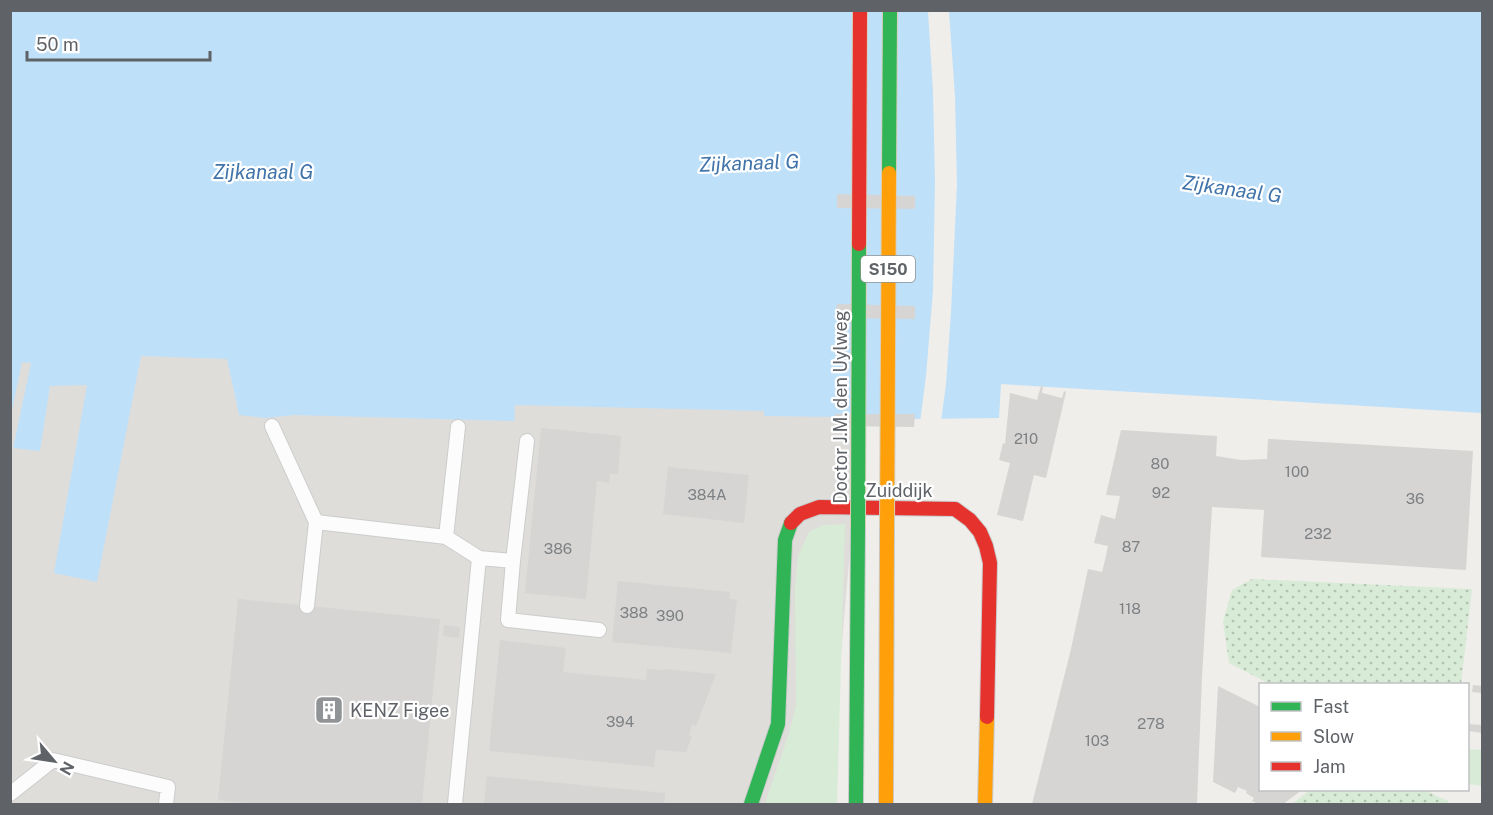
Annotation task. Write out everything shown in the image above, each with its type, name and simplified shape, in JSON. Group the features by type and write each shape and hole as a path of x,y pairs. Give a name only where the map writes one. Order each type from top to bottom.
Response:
{"main road":[{"name":"Doctor J.M. den Uylweg","path":"856,804 860,10"},
{"name":"S150","path":"885,804 890,10"},
{"name":"Zuiddijk","path":"751,804 778,724 784,540 790,523 800,513 819,507 955,509 969,518 981,534 988,547 990,564 985,804"}],"lane":[{"path":"272,426 316,522 307,606"},
{"path":"446,537 458,427"},
{"path":"526,441 508,620 599,630"},
{"path":"316,522 446,537 479,558 513,561"},
{"path":"455,804 479,558"},
{"path":"10,794 53,760 168,787 166,804"}],"shaded area":[{"path":"10,197 875,262 828,804 11,804"}],"green space":[{"path":"845,524 837,804 765,804 796,706 795,587 798,556 809,532 823,525"},
{"path":"1252,579 1472,589 1461,683 1268,683 1229,663 1223,621 1232,590"},
{"path":"1469,749 1482,750 1482,786 1469,784"},
{"path":"1309,791 1426,791 1448,801 1448,804 1292,804"}],"water":[{"name":"Zijkanaal G","path":"11,11 1482,11 1482,413 1001,384 999,418 914,419 835,414 835,417 764,416 764,411 515,405 514,421 294,415 266,418 239,415 227,359 141,356 97,582 54,573 87,385 50,386 40,451 13,448 31,363 22,362 11,410"}],"pier":[{"path":"928,11 949,11 955,96 957,185 951,312 941,422 920,422 933,291 935,182"}],"building":[{"path":"837,194 915,196 915,209 837,208"},
{"path":"837,304 915,306 915,319 836,318"},
{"path":"1041,386 1043,386 1042,393 1062,398 1064,391 1066,392 1046,478 1034,475 1023,521 997,515 1010,463 999,460 1003,443 1005,444 1010,393 1037,400"},
{"path":"835,414 915,414 914,427 835,426"},
{"path":"541,428 621,436 618,474 610,474 609,483 597,481 586,599 525,593"},
{"path":"1121,430 1217,436 1216,456 1241,460 1267,459 1268,439 1473,451 1466,570 1261,557 1264,510 1212,507 1197,804 1032,804 1071,649 1088,569 1102,572 1105,560 1108,546 1094,543 1101,515 1115,519 1120,496 1106,495"},
{"path":"668,467 749,475 744,523 663,514"},
{"path":"618,581 730,592 729,599 737,600 731,653 612,642"},
{"name":"KENZ Figee","path":"238,599 440,619 422,804 261,804 218,800"},
{"path":"444,625 460,627 459,638 443,636"},
{"path":"500,640 566,648 563,672 646,680 647,669 716,674 696,726 692,725 689,735 692,736 686,752 656,750 654,767 489,751"},
{"path":"1473,685 1482,686 1482,693 1472,692"},
{"path":"1218,686 1259,706 1259,791 1301,791 1283,804 1258,804 1252,801 1254,798 1246,793 1247,791 1238,787 1235,793 1213,782"},
{"path":"1469,724 1482,725 1482,733 1469,731"},
{"path":"487,776 665,793 664,804 484,804"}],"traffic: fast":[{"path":"889,173 890,10"},
{"path":"858,527 859,244"},
{"path":"751,804 778,724 785,540 791,523"},
{"path":"856,804 858,527"}],"traffic: slow":[{"path":"887,527 889,173"},
{"path":"886,804 887,527"},
{"path":"985,804 987,717"}],"traffic: jam":[{"path":"859,244 860,10"},
{"path":"791,523 800,514 819,507 955,509 970,520 980,532 990,563 987,717"}],"place":[{"name":"KENZ Figee","path":"329,710"}]}
